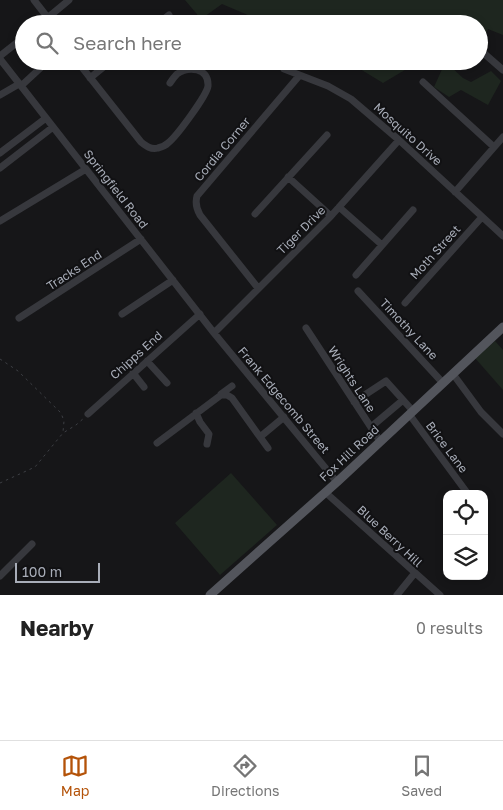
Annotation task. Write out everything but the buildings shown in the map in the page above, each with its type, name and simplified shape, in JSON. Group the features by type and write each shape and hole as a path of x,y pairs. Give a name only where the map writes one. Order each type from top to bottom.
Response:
{"main road":[{"name":"Fox Hill Road","path":"210,595 337,482 503,327"}],"street":[{"path":"34,0 46,15"},
{"path":"52,15 69,0"},
{"path":"0,58 15,45"},
{"path":"488,57 503,70"},
{"name":"Springfield Road","path":"0,58 214,333"},
{"path":"0,95 20,85 38,70"},
{"path":"84,70 141,142 154,149 163,147 172,139 203,98 208,86 205,74 200,70"},
{"path":"90,78 100,70"},
{"path":"170,83 180,72 189,70"},
{"name":"Mosquito Drive","path":"286,70 328,86 351,99 399,140 503,236"},
{"name":"Cordia Corner","path":"258,288 200,215 196,207 196,201 198,196 299,76"},
{"path":"423,82 494,147"},
{"path":"0,153 46,118"},
{"path":"0,168 53,127"},
{"path":"255,214 327,135"},
{"path":"455,192 503,137"},
{"name":"Tiger Drive","path":"214,333 331,216 399,140"},
{"path":"0,222 86,169"},
{"path":"288,177 331,216"},
{"path":"339,207 382,245"},
{"path":"356,274 413,210"},
{"name":"Moth Street","path":"405,303 482,217"},
{"name":"Tracks End","path":"19,318 141,240"},
{"path":"122,314 173,280"},
{"name":"Timothy Lane","path":"358,291 443,382"},
{"name":"Chipps End","path":"88,414 200,314"},
{"name":"Wrights Lane","path":"306,328 380,441"},
{"name":"Frank Edgecomb Street","path":"214,333 337,482"},
{"path":"147,361 166,383"},
{"path":"134,373 144,387"},
{"path":"453,374 481,412 503,434"},
{"name":"Brice Lane","path":"354,402 386,381 403,400 465,490"},
{"path":"158,443 232,386"},
{"path":"220,395 227,395 232,398 268,448"},
{"path":"371,427 403,400"},
{"path":"196,413 209,434 207,444"},
{"path":"260,437 284,418"},
{"name":"Blue Berry Hill","path":"326,492 414,574 440,595"},
{"path":"0,576 32,544"},
{"path":"397,595 414,574"}],"path":[{"path":"0,358 18,371 61,413 64,422 63,433"},
{"path":"0,483 35,467 63,433 88,414"}],"shaded area":[{"path":"185,0 503,0 503,35 488,29 488,15 248,15 222,4 207,15 198,15"},
{"path":"362,70 405,70 383,83"},
{"path":"442,70 454,70 471,82 491,71 501,81 488,105 461,90 449,97 434,87"},
{"path":"495,341 503,350 503,390 475,358"},
{"path":"231,473 277,525 220,575 175,523"}]}
